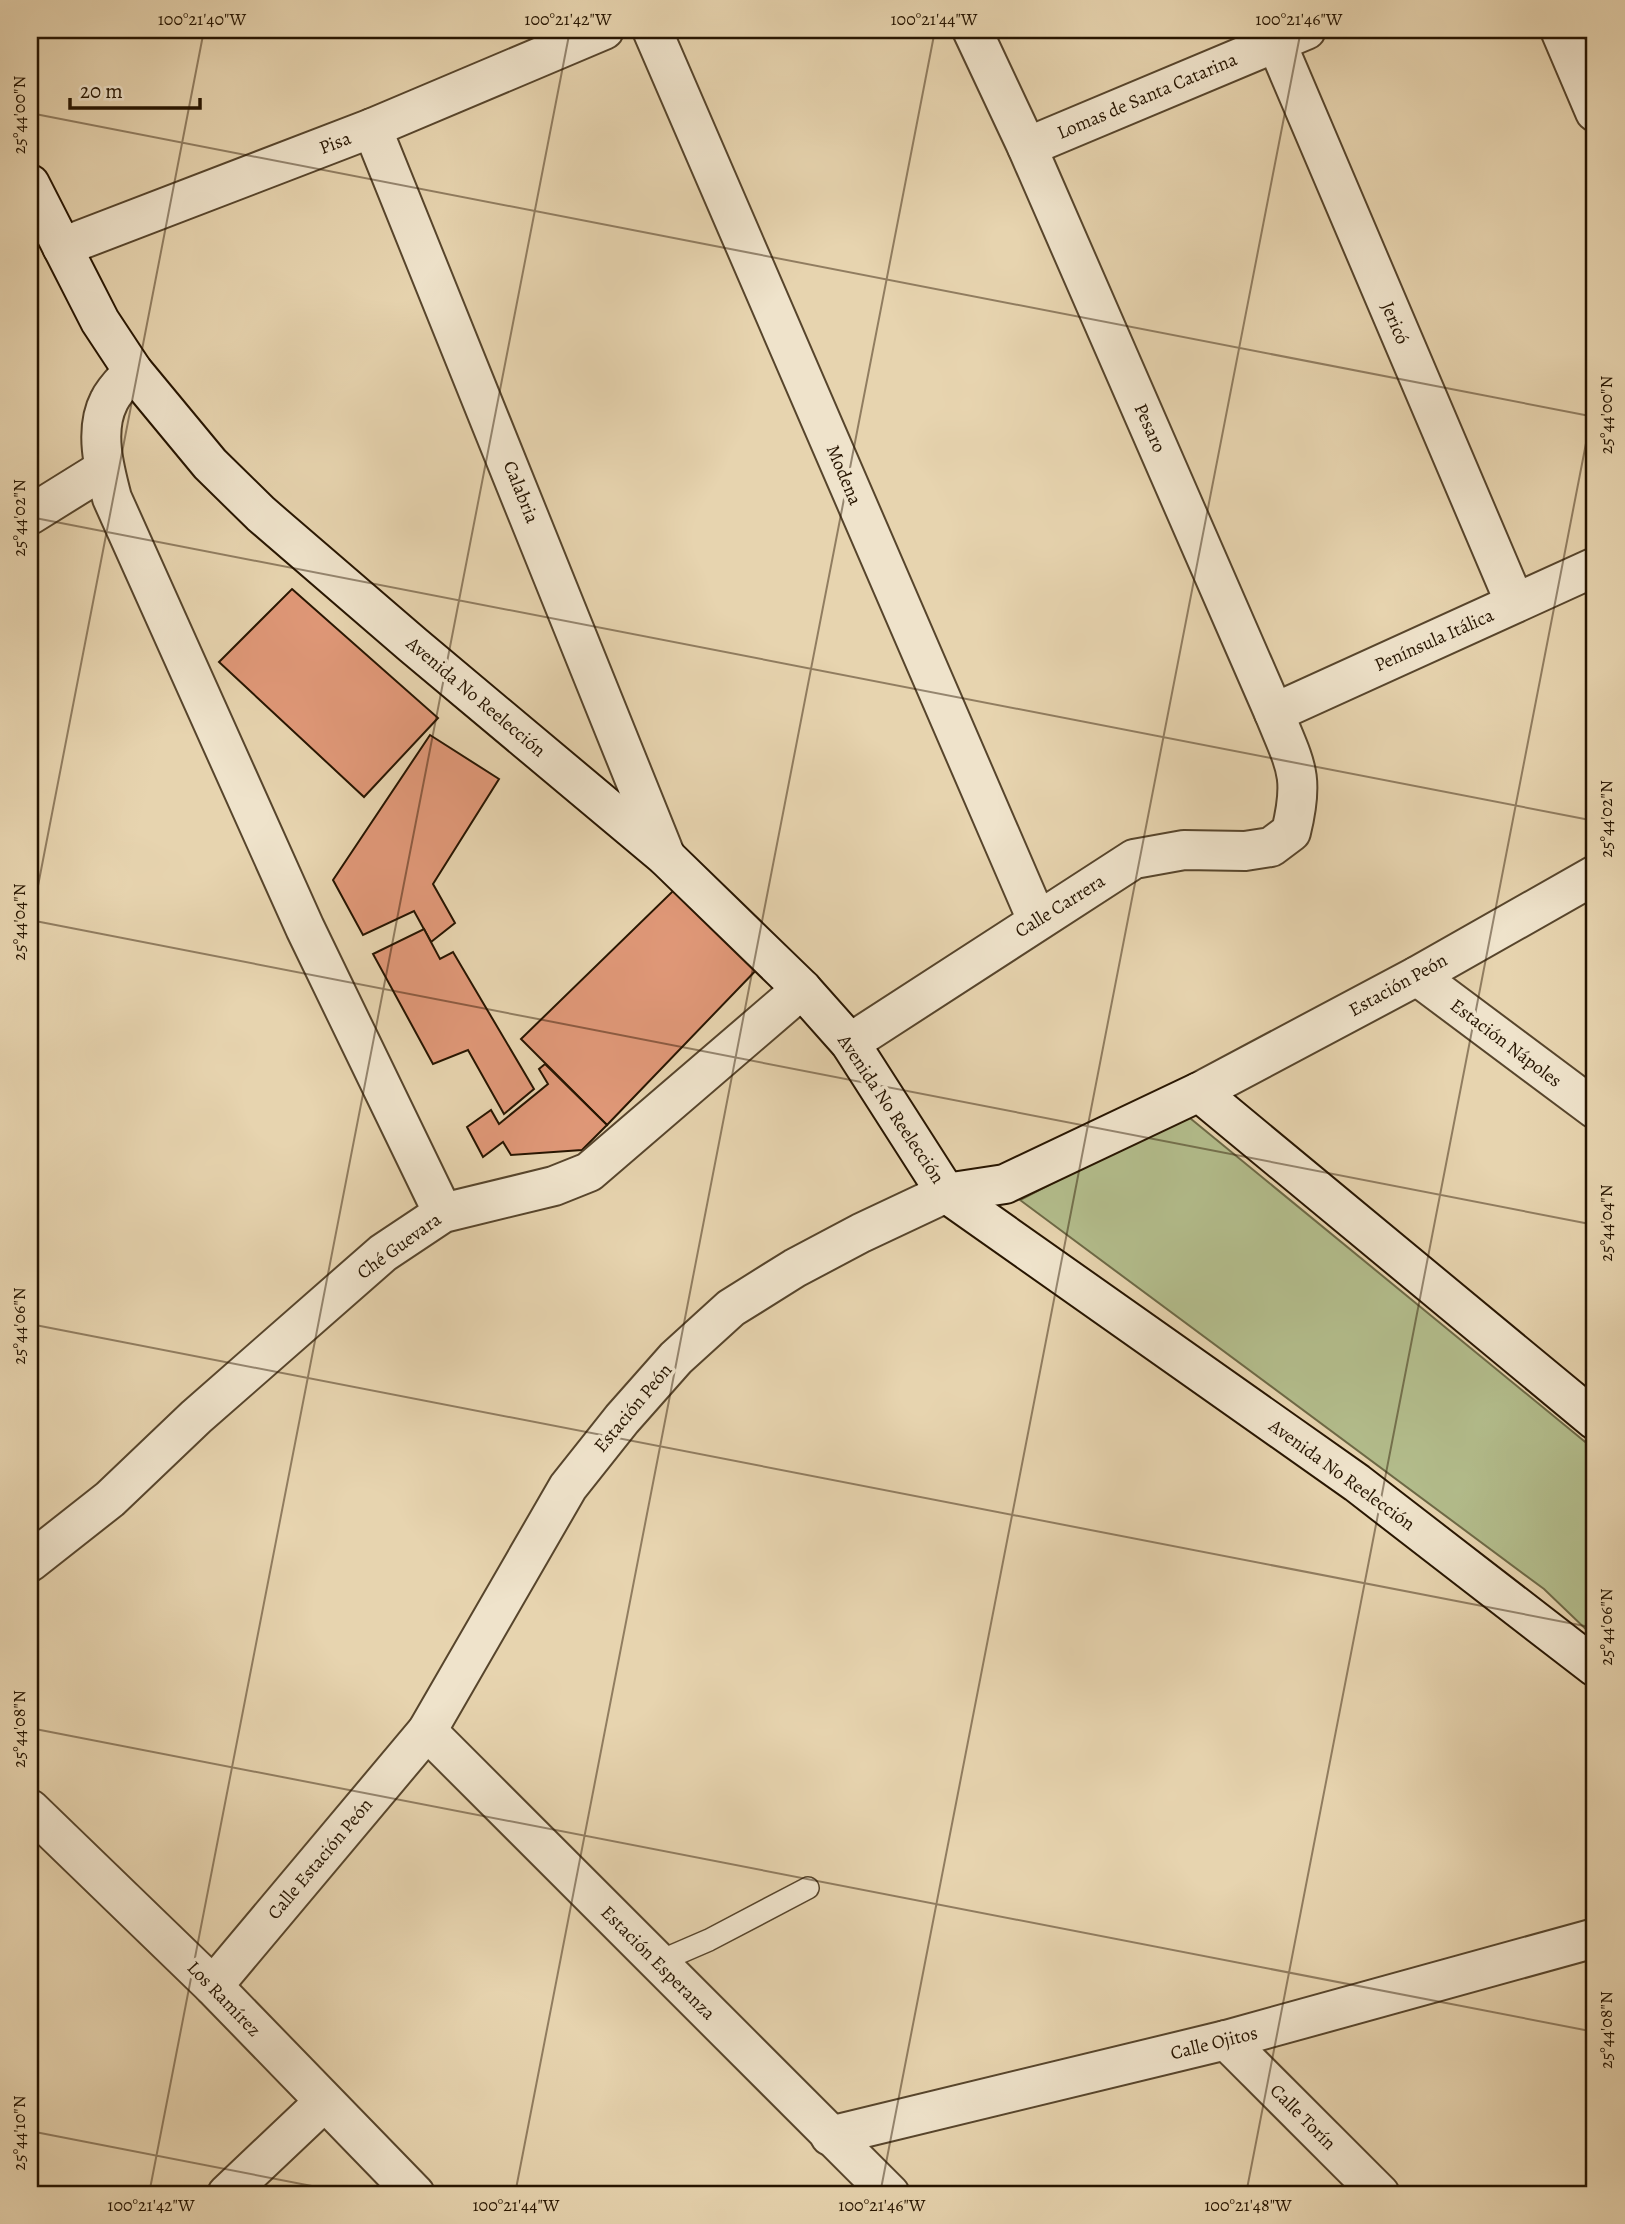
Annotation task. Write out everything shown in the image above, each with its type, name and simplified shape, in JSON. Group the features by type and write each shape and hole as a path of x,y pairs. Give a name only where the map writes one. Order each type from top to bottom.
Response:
{"street":[{"name":"Pisa","path":"62,247 372,128 604,30"},
{"name":"Modena","path":"652,30 1037,920"},
{"name":"Pesaro","path":"972,30 1027,147 1298,773 1299,798 1291,832"},
{"path":"1560,30 1595,112"},
{"name":"Lomas de Santa Catarina","path":"1027,147 1291,36"},
{"name":"Jericó","path":"1291,36 1515,603"},
{"name":"Calabria","path":"372,128 666,857"},
{"name":"Avenida No Reelección","path":"30,184 100,321 133,371 210,464 261,514 666,857 802,989 849,1043 946,1193 1357,1483 1595,1667"},
{"path":"133,371 109,399 102,422 104,468 112,498 300,916 443,1213"},
{"path":"30,515 104,468"},
{"name":"Península Itálica","path":"1274,713 1595,567"},
{"name":"Calle Carrera","path":"849,1043 1134,859 1185,850 1245,851 1271,847 1291,832"},
{"name":"Estación Peón","path":"1199,1092 1417,976 1595,875"},
{"name":"Estación Nápoles","path":"1417,976 1595,1109"},
{"name":"Ché Guevara","path":"30,1562 110,1499 196,1416 383,1253 443,1213 554,1186 589,1172 802,989"},
{"path":"1199,1092 1595,1420"},
{"name":"Avenida No Reelección","path":"946,1193 1005,1184 1199,1092"},
{"name":"Estación Peón","path":"428,1731 568,1487 622,1419 676,1358 731,1308 795,1268 946,1193"},
{"name":"Estación Esperanza","path":"428,1731 890,2194"},
{"name":"Calle Estación Peón","path":"213,1986 428,1731"},
{"name":"Los Ramírez","path":"30,1809 213,1986 415,2194"},
{"name":"Calle Ojitos","path":"830,2136 1226,2040 1595,1938"},
{"name":"Calle Torín","path":"1226,2040 1380,2194"},
{"path":"227,2194 323,2102"}],"lane":[{"path":"658,1962 709,1940 808,1888"}],"green space":[{"path":"1185,1114 1595,1450 1595,1638 1544,1589 1020,1200"}],"building":[{"path":"292,589 438,718 364,797 219,662"},
{"path":"430,735 499,779 433,884 455,923 431,942 414,911 363,935 333,880"},
{"path":"673,891 762,964 607,1125 521,1039"},
{"path":"424,929 440,959 453,952 534,1089 504,1114 468,1050 433,1064 373,954"},
{"path":"545,1064 607,1125 582,1150 511,1155 503,1142 483,1157 467,1127 491,1110 499,1124 548,1084 539,1069"}]}
